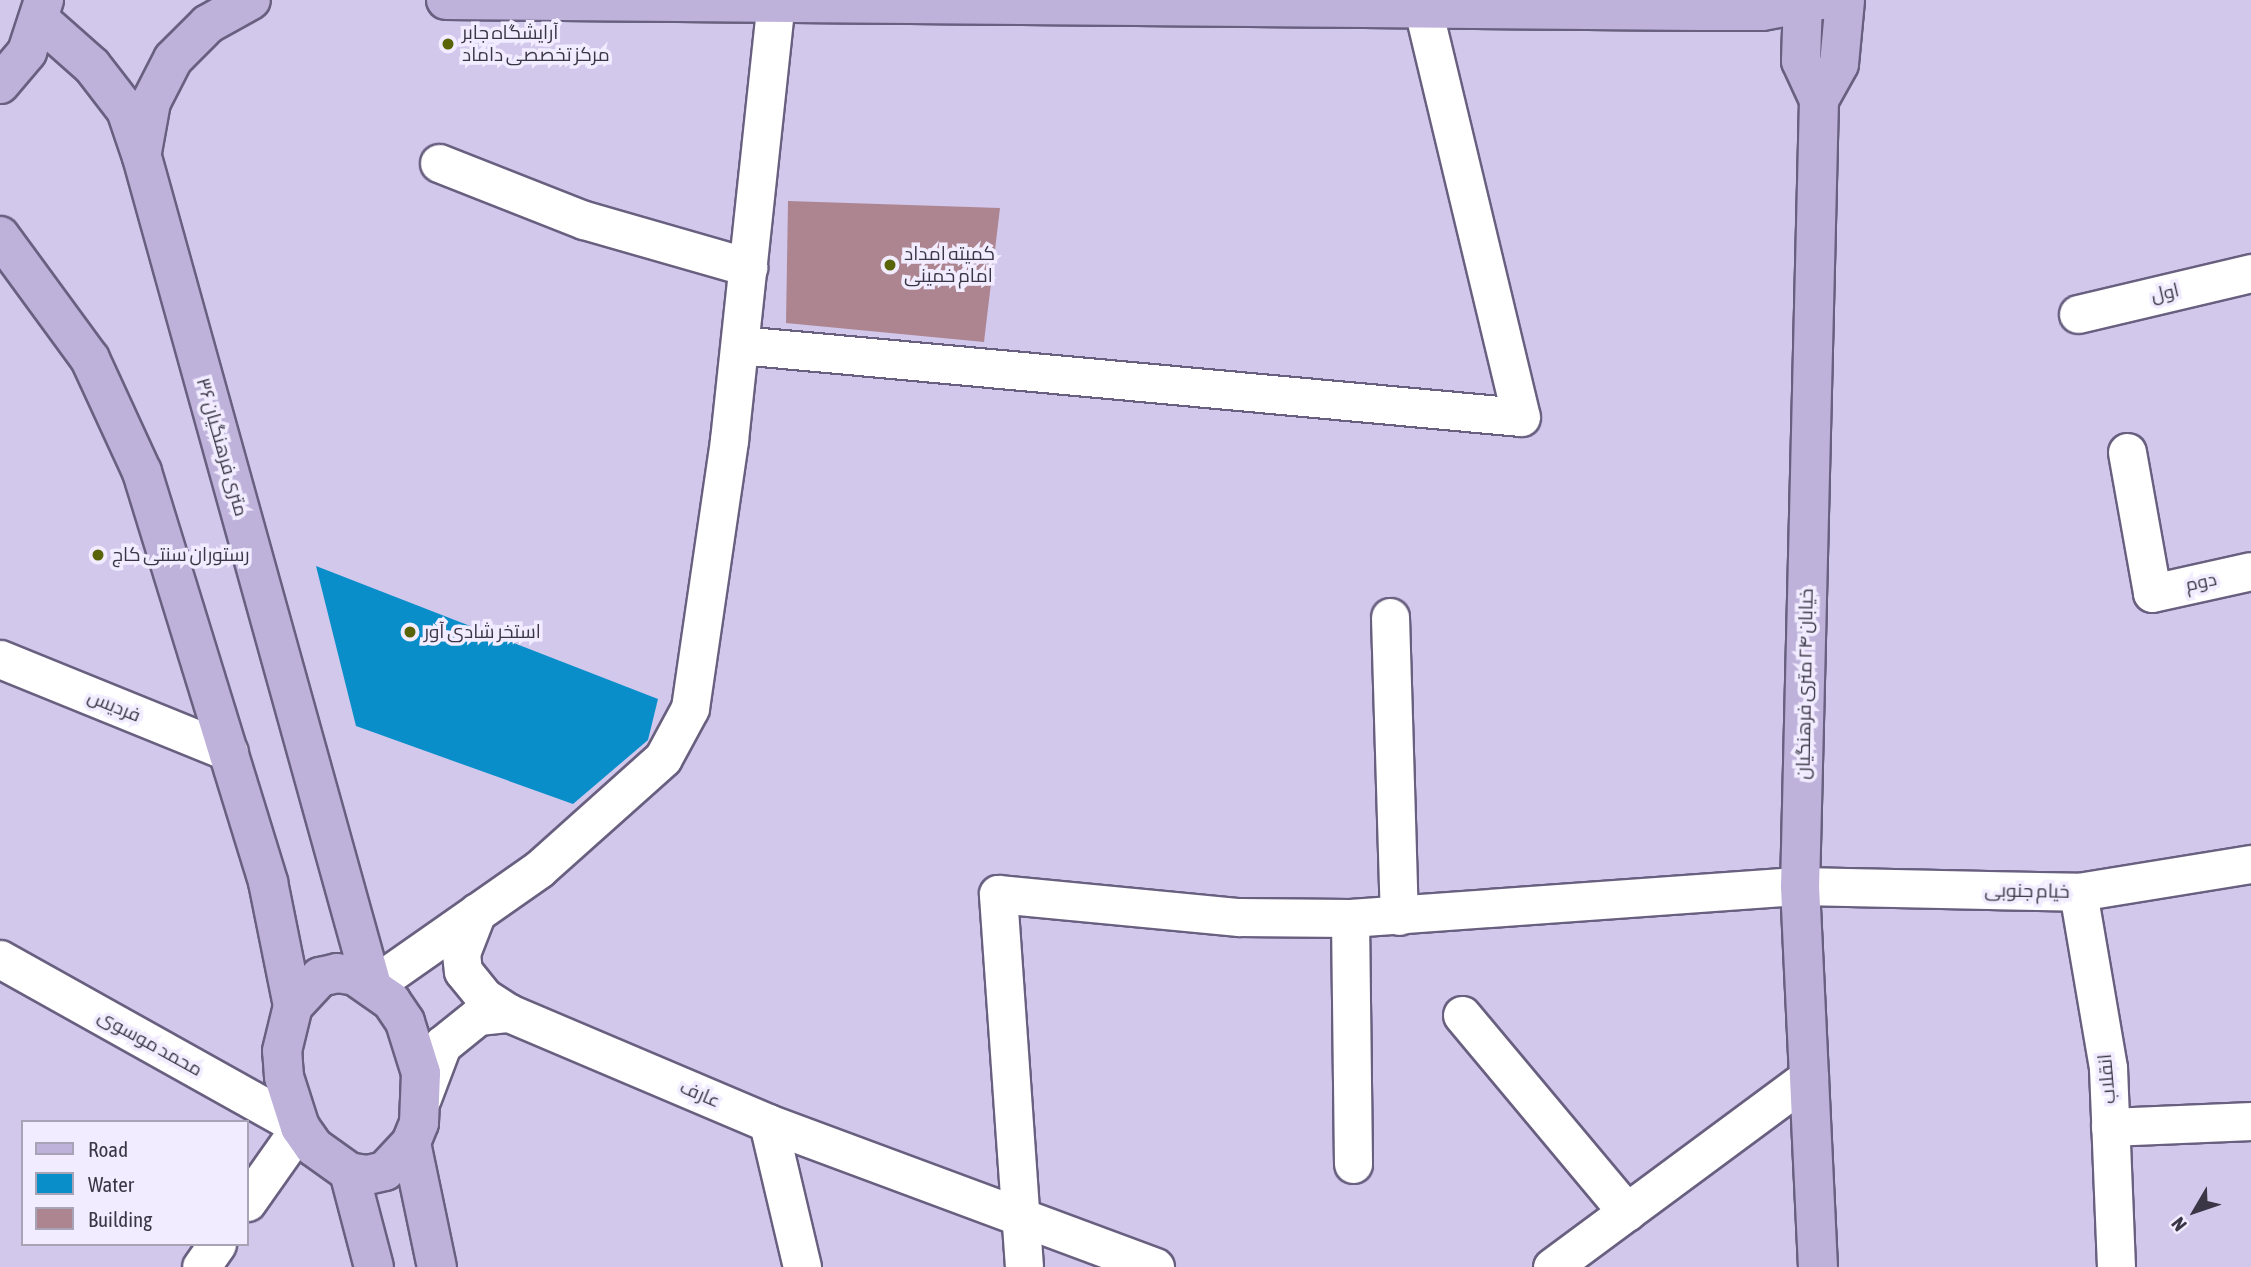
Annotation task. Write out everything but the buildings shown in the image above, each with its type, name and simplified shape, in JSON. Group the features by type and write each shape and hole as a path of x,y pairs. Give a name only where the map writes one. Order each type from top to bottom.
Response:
{"main road":[{"path":"142,157 150,102 173,59 208,24 249,0 271,0"},
{"path":"446,0 1762,11 1809,1 1801,61 1819,100"},
{"path":"1819,100 1839,64 1845,0"},
{"path":"0,84 27,52 42,10"},
{"name":"۳۶ متری فرهنگیان","path":"42,10 92,65 125,110 142,157 372,986"},
{"name":"خیابان ۲۴ متری فرهنگیان","path":"1818,1267 1800,886 1819,100"},
{"path":"0,236 90,359 142,472 268,881 293,1006 282,1051 284,1077 300,1127 314,1147 349,1172 385,1171 411,1143"},
{"path":"293,1006 320,977 355,976 391,1001 405,1022 421,1073 422,1098 411,1143 437,1267"},
{"path":"349,1172 374,1267"}],"street":[{"path":"372,986 539,869 663,758 690,708 740,345 776,3"},
{"path":"740,345 1521,417 1423,9"},
{"path":"439,163 584,220 748,267"},
{"name":"اول","path":"2078,314 2251,273"},
{"name":"دوم","path":"2127,452 2152,593 2251,571"},
{"path":"1390,617 1399,916"},
{"name":"فردیس","path":"0,659 229,752"},
{"name":"خیام جنوبی","path":"1018,1218 998,894 1239,917 1350,918 1800,886 2078,892 2251,863"},
{"name":"انقلاب","path":"2078,892 2108,1068 2116,1267"},
{"name":"عارف","path":"477,912 461,953 463,971 484,997 509,1013 768,1123 1154,1267"},
{"path":"1350,918 1353,1164"},
{"name":"محمد موسوی","path":"0,959 300,1127"},
{"path":"422,1098 442,1045 478,1016 509,1013"},
{"path":"1462,1014 1627,1212"},
{"path":"1552,1267 1809,1077"},
{"path":"2110,1126 2251,1121"},
{"path":"768,1123 802,1267"},
{"path":"248,1201 300,1127"},
{"path":"1018,1218 1024,1267"},
{"path":"201,1267 216,1246"}],"water":[{"name":"استخر شادی آور","path":"316,566 658,699 648,740 573,804 356,726"}],"place":[{"name":"آرایشگاه جابر مرکز تخصصی داماد","path":"448,44"},
{"name":"کمیته امداد امام خمینی","path":"890,265"},
{"name":"رستوران سنتی کاج","path":"98,555"},
{"name":"استخر شادی آور","path":"410,632"}]}
